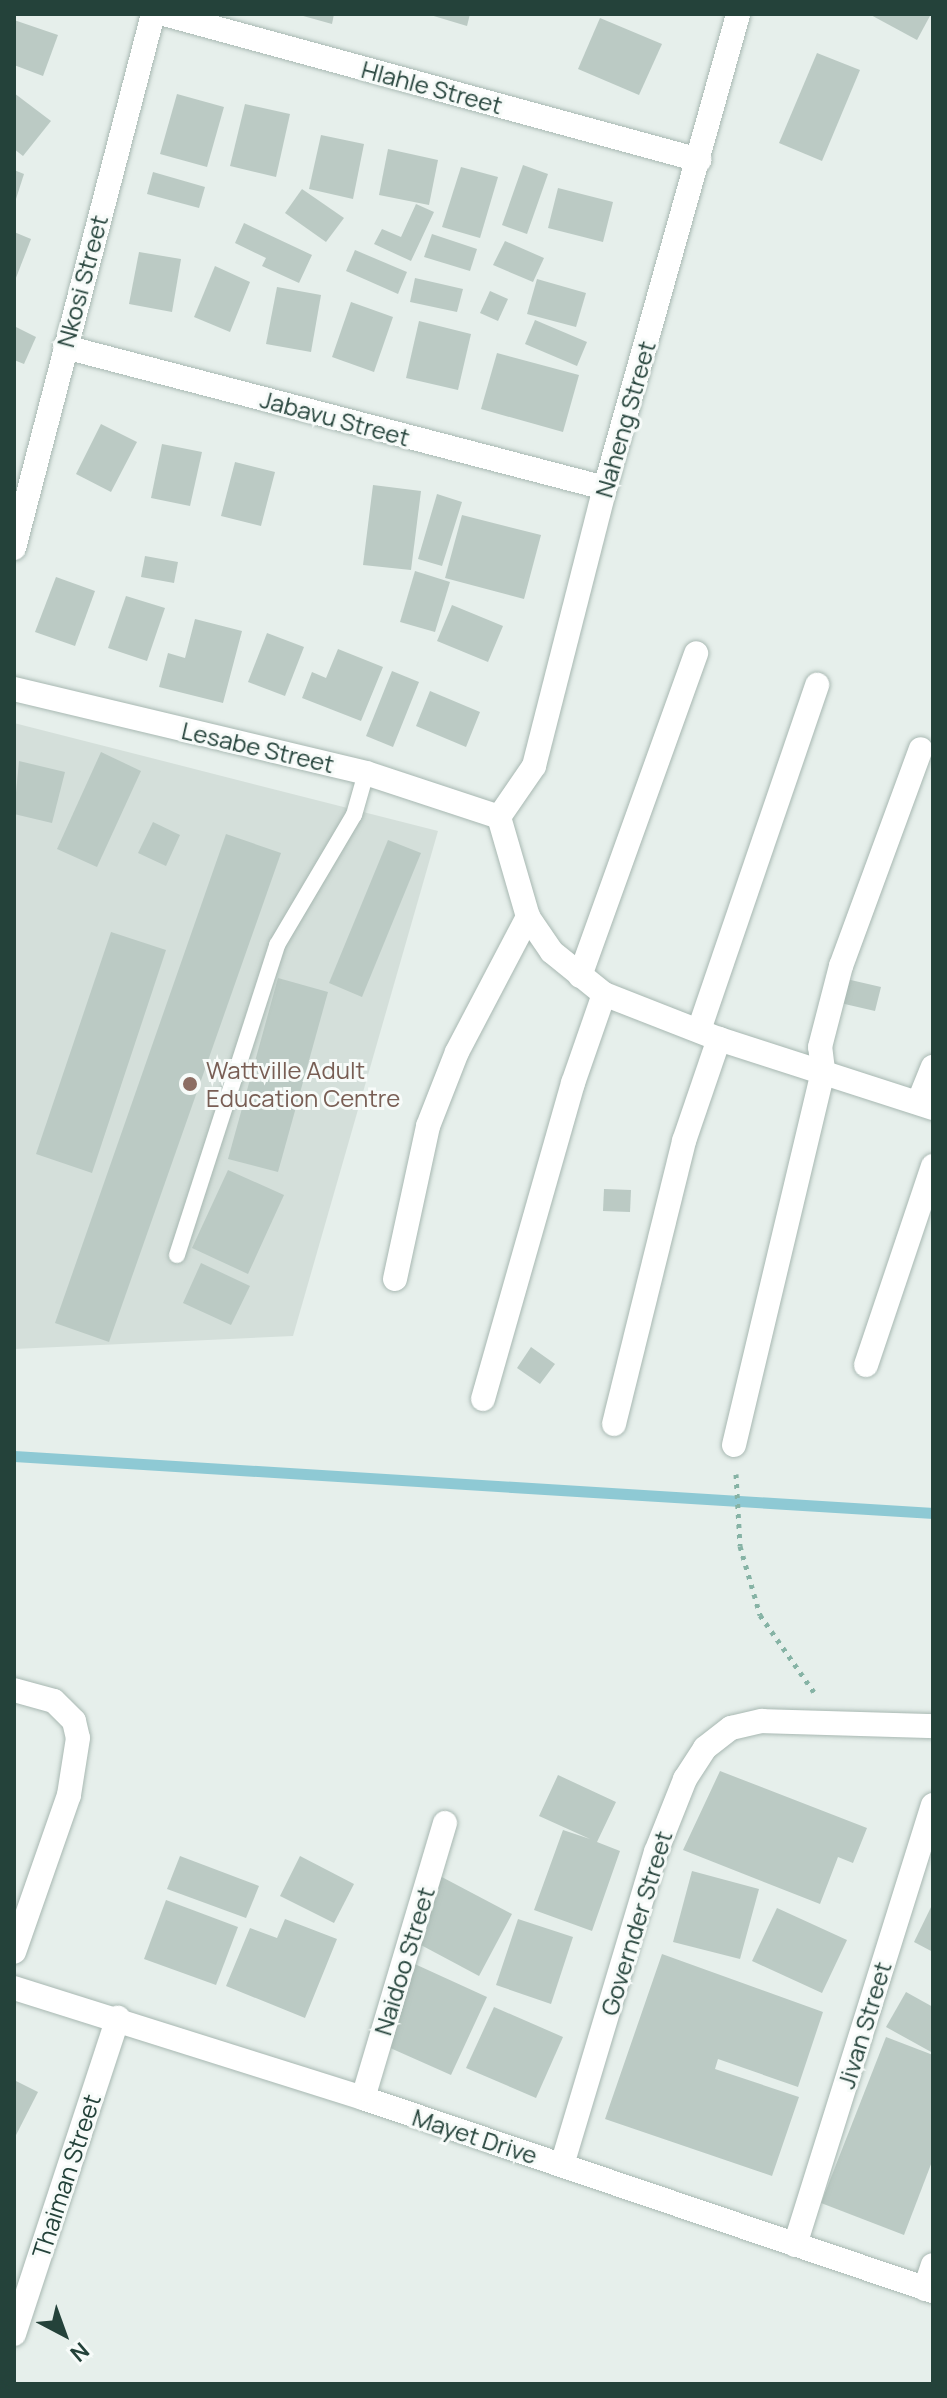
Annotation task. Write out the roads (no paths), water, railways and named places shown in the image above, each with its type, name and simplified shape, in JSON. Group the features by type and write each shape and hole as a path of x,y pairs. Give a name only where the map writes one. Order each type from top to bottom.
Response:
{"street":[{"name":"Nkosi Street","path":"14,548 153,14"},
{"name":"Hlahle Street","path":"164,14 699,160"},
{"name":"Naheng Street","path":"499,817 534,766 605,488 738,14"},
{"name":"Jabavu Street","path":"65,347 605,488"},
{"path":"580,976 696,653"},
{"path":"614,1424 709,1035 817,685"},
{"name":"Lesabe Street","path":"14,689 366,773 499,817"},
{"path":"734,1445 823,1070 820,1047 841,966 921,749"},
{"path":"499,817 528,917 552,952 604,994 709,1035 926,1104 933,1067"},
{"path":"395,1279 428,1126 457,1052 528,917"},
{"path":"483,1399 573,1083 604,994"},
{"path":"866,1365 933,1166"},
{"path":"14,1690 54,1701 74,1721 78,1738 69,1795 14,1952"},
{"name":"Governder Street","path":"562,2165 656,1852 685,1779 705,1748 731,1728 762,1721 933,1726"},
{"name":"Jivan Street","path":"795,2245 933,1805"},
{"name":"Naidoo Street","path":"363,2098 445,1823"},
{"name":"Mayet Drive","path":"14,1988 118,2018 363,2098 929,2290"},
{"name":"Thaiman Street","path":"14,2334 118,2018"},
{"path":"929,2290 933,2265"}],"lane":[{"path":"177,1255 277,945 354,815 366,773"}],"waterway":[{"path":"14,1456 933,1513"}],"place":[{"name":"Wattville Adult Education Centre","path":"190,1084"}]}
